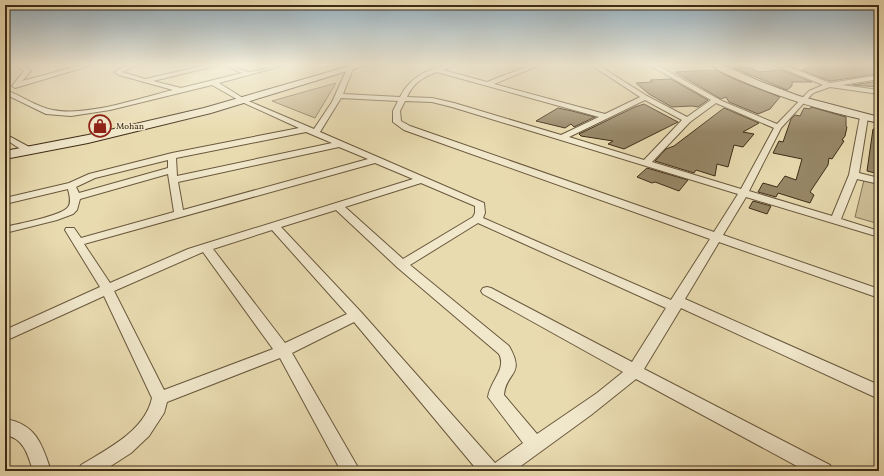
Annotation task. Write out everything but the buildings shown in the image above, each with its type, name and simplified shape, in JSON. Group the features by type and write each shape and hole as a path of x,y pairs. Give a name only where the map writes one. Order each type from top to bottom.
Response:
{"street":[{"path":"14,87 6,94 49,112 61,114 106,108 197,87"},
{"path":"167,87 181,91"},
{"path":"221,87 244,101 420,180 480,205 480,213 477,220 402,265"},
{"path":"5,155 150,125 244,101 290,87"},
{"path":"5,201 72,185 92,176 172,156 311,131 327,118 340,96 343,87"},
{"path":"409,87 396,111 397,122 408,128 879,294"},
{"path":"502,87 606,116"},
{"path":"629,87 687,120"},
{"path":"692,87 715,100 778,127"},
{"path":"764,87 777,93 803,101 879,120"},
{"path":"499,471 534,444 612,392 635,372 744,192 778,127 811,92 823,87"},
{"path":"844,87 879,92"},
{"path":"869,91 879,100"},
{"path":"340,96 432,100 454,105 646,162 879,234"},
{"path":"563,137 645,97"},
{"path":"646,162 687,120 715,100"},
{"path":"835,221 854,175 864,117"},
{"path":"5,136 28,150"},
{"path":"75,197 173,175 340,144"},
{"path":"172,156 173,175 179,214"},
{"path":"78,242 375,160"},
{"path":"854,175 879,181"},
{"path":"5,336 107,289 206,248 420,180"},
{"path":"5,230 66,214 74,207 75,197 72,185"},
{"path":"338,206 402,265 504,350 509,358 510,365 496,390 496,397 534,444"},
{"path":"477,220 879,392"},
{"path":"274,226 356,315 490,471"},
{"path":"70,230 107,289 160,398 158,408 143,431 125,447 87,471"},
{"path":"206,248 283,351 351,471"},
{"path":"487,291 635,372 824,471"},
{"path":"160,398 283,351 356,315"},
{"path":"5,427 13,427 22,431 32,443 42,471"}],"shaded area":[{"path":"321,87 333,87 315,118 272,101"},
{"path":"864,180 879,184 879,224 855,217"}],"place":[{"name":"Mohan","path":"100,126"}]}
